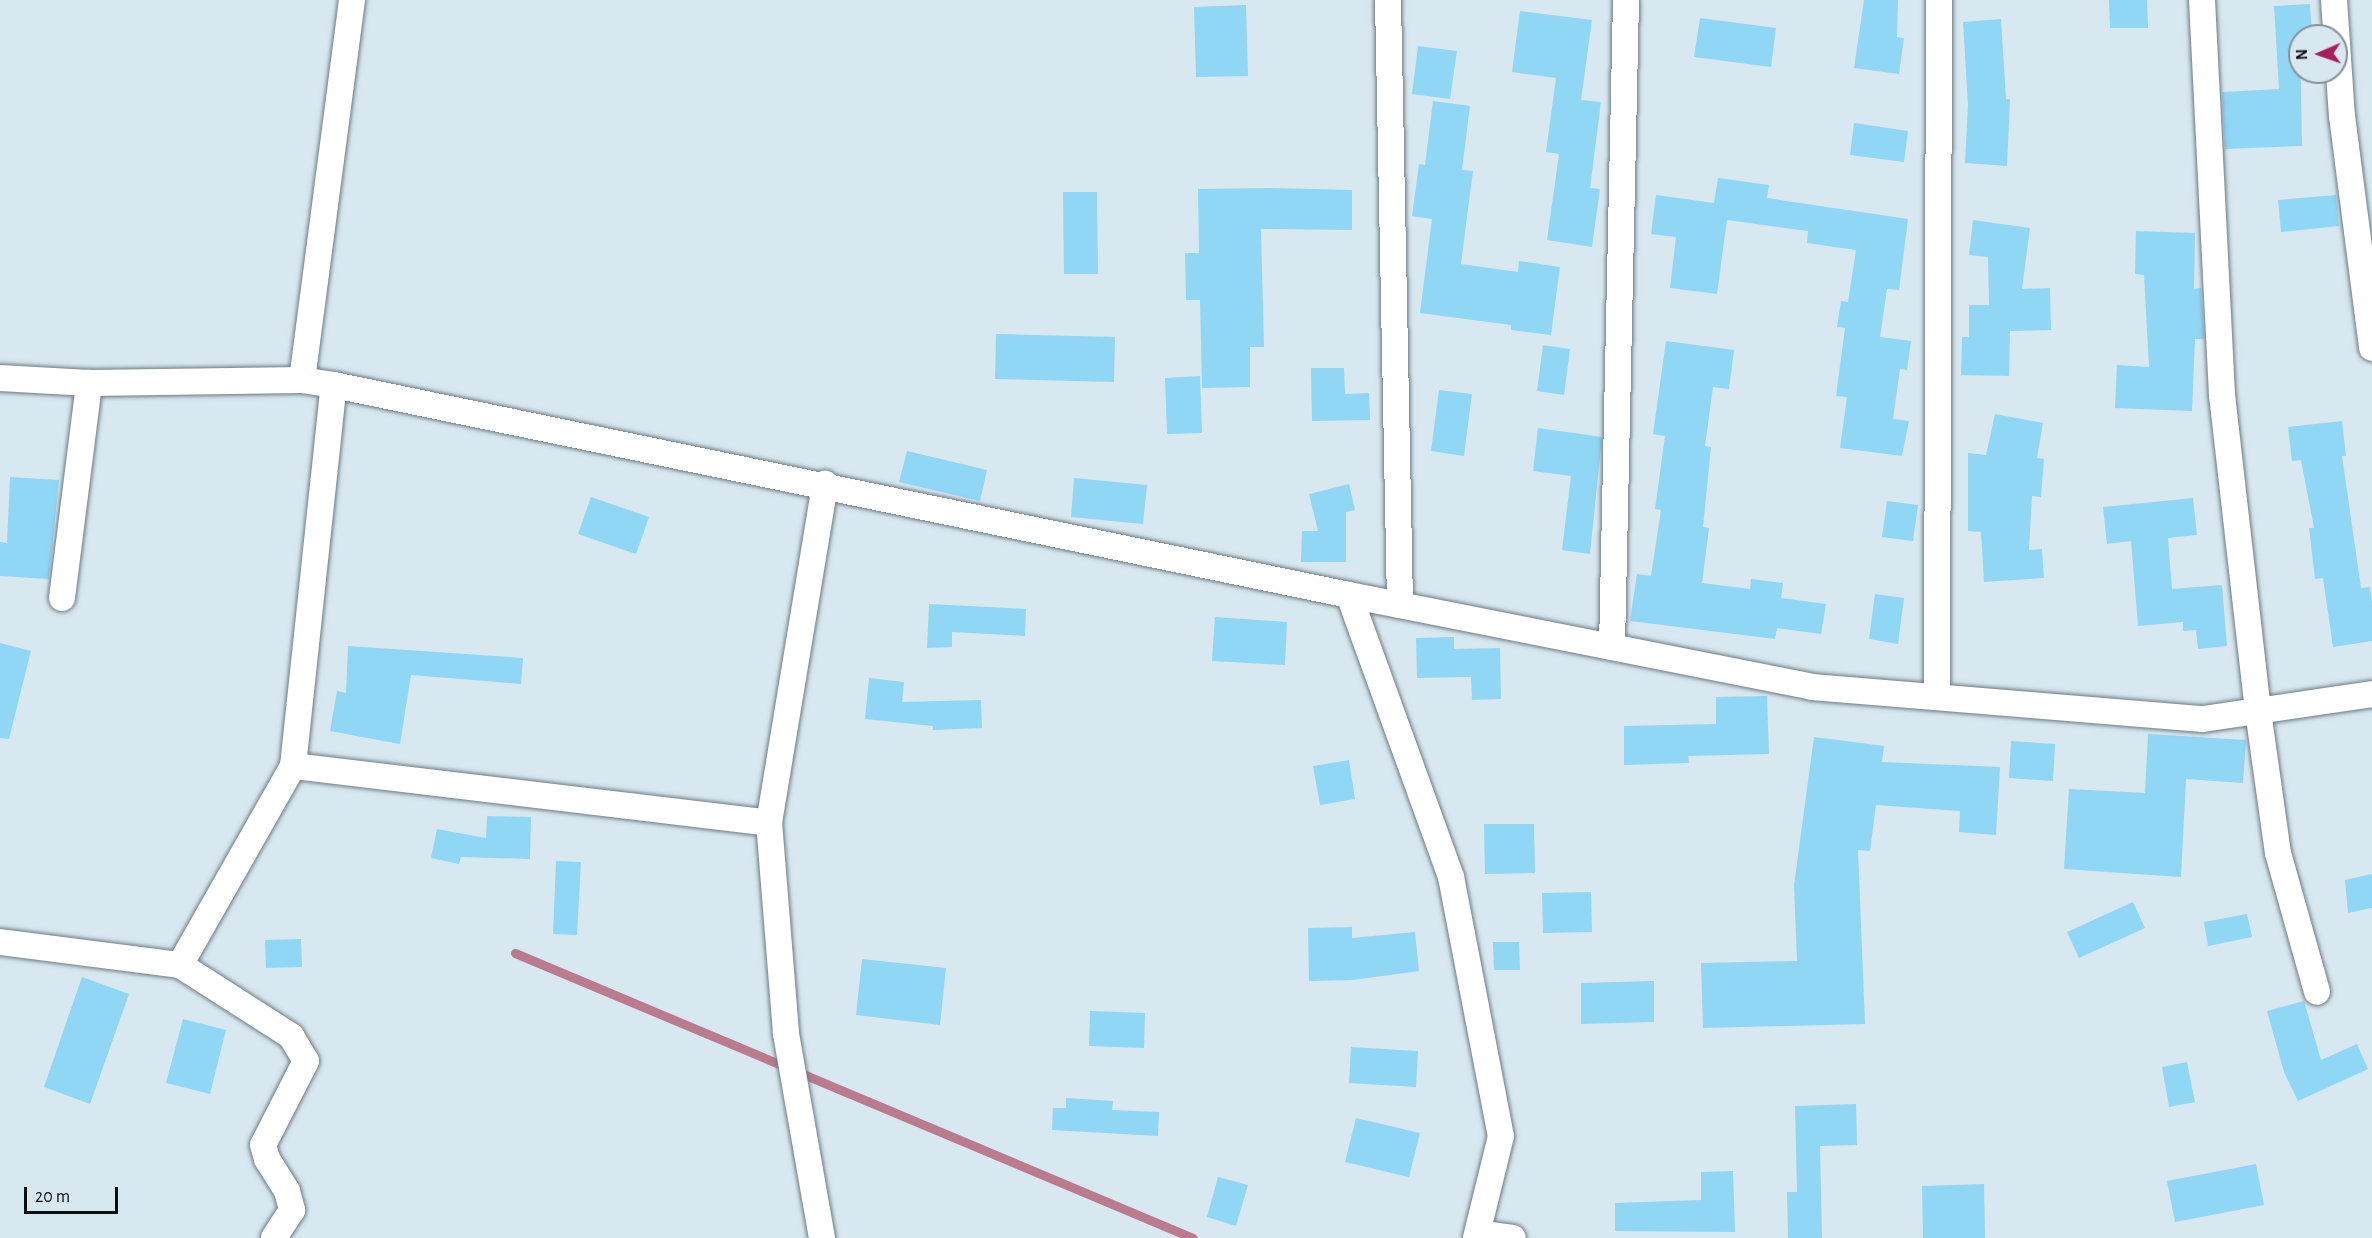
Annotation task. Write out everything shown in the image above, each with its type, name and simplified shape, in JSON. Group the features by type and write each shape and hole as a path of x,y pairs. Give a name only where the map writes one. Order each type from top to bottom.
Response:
{"street":[{"path":"302,380 352,0"},
{"path":"1388,0 1401,605"},
{"path":"1612,647 1626,0"},
{"path":"1937,697 1939,0"},
{"path":"2202,0 2222,395 2258,711 2278,853 2317,992"},
{"path":"2334,0 2342,116 2372,348"},
{"path":"0,378 89,383 302,380 334,384 825,484 1348,595 1812,687 2203,719 2372,694"},
{"path":"62,598 89,383"},
{"path":"180,965 293,766 334,384"},
{"path":"822,1238 786,1033 769,822 825,484"},
{"path":"1348,595 1451,877 1501,1136 1477,1235 1513,1238"},
{"path":"293,766 769,822"},
{"path":"0,942 180,965 291,1036 306,1060 263,1145 267,1160 288,1191 292,1210 274,1238"}],"building":[{"path":"1864,0 1898,0 1897,37 1904,38 1899,74 1854,68"},
{"path":"2109,0 2147,0 2148,28 2110,28"},
{"path":"2310,4 2311,24 2288,24 2288,84 2301,84 2302,146 2225,149 2222,92 2279,89 2274,6"},
{"path":"1246,5 1248,76 1196,77 1194,7"},
{"path":"1520,11 1592,20 1581,100 1601,102 1590,188 1600,189 1592,247 1547,240 1559,154 1546,152 1556,78 1512,72"},
{"path":"1700,18 1776,28 1771,67 1694,57"},
{"path":"2001,19 2006,99 2010,99 2007,166 1965,163 1968,105 1963,22"},
{"path":"1418,46 1457,51 1450,99 1412,94"},
{"path":"1433,101 1470,106 1462,170 1473,171 1461,264 1518,272 1519,261 1560,267 1551,335 1511,330 1511,325 1420,313 1432,219 1412,216 1419,164 1425,165"},
{"path":"1854,123 1908,131 1904,162 1850,155"},
{"path":"1718,178 1769,185 1767,198 1908,219 1899,290 1887,289 1880,337 1911,341 1907,370 1900,369 1893,419 1909,421 1902,456 1840,448 1847,397 1836,396 1845,328 1837,327 1841,301 1848,302 1856,250 1807,243 1808,231 1727,220 1717,294 1670,288 1676,237 1651,234 1656,195 1714,203"},
{"path":"1198,189 1352,190 1352,230 1261,229 1264,347 1250,347 1250,387 1202,388 1200,300 1186,300 1185,253 1199,253"},
{"path":"1063,192 1097,192 1098,274 1064,274"},
{"path":"2336,195 2339,226 2281,232 2278,200"},
{"path":"1973,220 2030,228 2022,289 2050,288 2051,330 2010,331 2009,376 1961,375 1962,337 1969,337 1969,305 1989,305 1988,257 1969,255"},
{"path":"2136,231 2195,233 2194,289 2201,288 2204,339 2195,339 2192,411 2115,408 2117,365 2149,367 2144,275 2135,274"},
{"path":"996,334 1115,337 1114,382 995,379"},
{"path":"1666,341 1734,350 1729,389 1713,387 1705,446 1711,447 1703,527 1709,528 1702,583 1750,589 1751,579 1783,583 1781,598 1826,604 1821,634 1777,628 1775,639 1630,621 1637,574 1651,576 1661,510 1655,509 1665,436 1653,434"},
{"path":"1543,345 1570,349 1564,395 1537,391"},
{"path":"1311,368 1344,368 1345,394 1369,393 1370,420 1312,421"},
{"path":"1200,376 1202,433 1167,434 1165,378"},
{"path":"1439,390 1472,394 1464,456 1431,451"},
{"path":"1995,414 2043,423 2037,458 2044,459 2041,497 2032,496 2029,550 2042,549 2044,578 1984,582 1981,532 1968,531 1968,453 1986,455"},
{"path":"2342,421 2346,456 2342,456 2361,588 2370,587 2372,641 2333,647 2323,578 2315,579 2309,528 2314,528 2301,460 2292,461 2288,427"},
{"path":"1538,428 1602,437 1590,554 1562,550 1571,476 1533,471"},
{"path":"907,451 987,470 980,501 899,482"},
{"path":"10,477 59,480 49,579 0,576 0,542 7,543"},
{"path":"1074,478 1147,485 1143,524 1071,517"},
{"path":"1349,484 1355,510 1346,512 1346,562 1301,562 1302,531 1318,531 1309,494"},
{"path":"591,497 649,517 636,554 578,534"},
{"path":"2193,498 2197,535 2168,538 2172,589 2222,585 2227,646 2198,649 2196,630 2183,631 2183,622 2138,626 2131,541 2107,544 2103,507"},
{"path":"1887,501 1918,505 1913,541 1882,537"},
{"path":"1875,594 1904,598 1898,644 1869,639"},
{"path":"929,604 1026,609 1025,636 952,632 952,647 927,648"},
{"path":"1215,617 1287,622 1285,665 1212,661"},
{"path":"1454,637 1454,649 1500,648 1501,699 1472,700 1471,677 1417,678 1416,638"},
{"path":"0,643 31,651 9,739 0,738"},
{"path":"348,646 523,658 521,684 411,675 400,744 330,731 337,691 346,693"},
{"path":"869,678 904,682 902,702 981,700 982,728 933,730 933,726 865,719"},
{"path":"1767,696 1769,754 1688,756 1689,763 1624,765 1624,726 1716,724 1716,697"},
{"path":"2148,734 2246,740 2243,783 2186,779 2181,877 2064,869 2069,789 2145,793"},
{"path":"1814,737 1884,746 1882,762 2000,767 1996,835 1959,832 1960,811 1876,805 1870,851 1858,850 1865,1024 1703,1028 1701,963 1797,961 1794,885"},
{"path":"2011,741 2055,744 2053,781 2009,778"},
{"path":"1349,760 1355,799 1320,805 1313,766"},
{"path":"487,816 531,817 530,859 461,857 459,864 431,858 437,829 486,838"},
{"path":"1484,824 1534,824 1535,873 1485,874"},
{"path":"556,861 581,862 577,935 553,934"},
{"path":"2372,874 2372,908 2348,913 2345,880"},
{"path":"1591,892 1592,932 1543,933 1542,893"},
{"path":"2133,902 2145,928 2079,958 2067,932"},
{"path":"2247,914 2252,937 2208,946 2204,922"},
{"path":"1352,927 1352,938 1415,932 1419,971 1353,980 1309,981 1308,928"},
{"path":"301,939 302,967 266,968 265,940"},
{"path":"1493,942 1519,942 1520,970 1494,970"},
{"path":"862,959 946,968 940,1025 856,1015"},
{"path":"82,977 129,994 90,1104 44,1087"},
{"path":"1654,981 1654,1022 1581,1024 1581,983"},
{"path":"2304,1001 2321,1060 2357,1044 2368,1069 2298,1101 2284,1072 2267,1011"},
{"path":"1090,1011 1145,1013 1144,1048 1089,1046"},
{"path":"183,1019 226,1030 210,1094 166,1083"},
{"path":"1351,1047 1418,1051 1416,1087 1349,1083"},
{"path":"2187,1062 2195,1102 2169,1107 2162,1067"},
{"path":"1066,1098 1113,1101 1112,1110 1159,1112 1158,1136 1052,1130 1053,1108 1066,1108"},
{"path":"1856,1104 1857,1145 1820,1146 1822,1238 1788,1238 1787,1192 1797,1192 1795,1106"},
{"path":"1356,1118 1420,1133 1409,1177 1345,1162"},
{"path":"2256,1164 2264,1205 2175,1222 2167,1181"},
{"path":"1733,1171 1735,1232 1615,1231 1615,1203 1701,1200 1701,1172"},
{"path":"1218,1177 1248,1185 1236,1226 1207,1217"},
{"path":"1984,1184 1985,1238 1923,1238 1922,1186"}],"waterway":[{"path":"515,953 1193,1238"}]}
